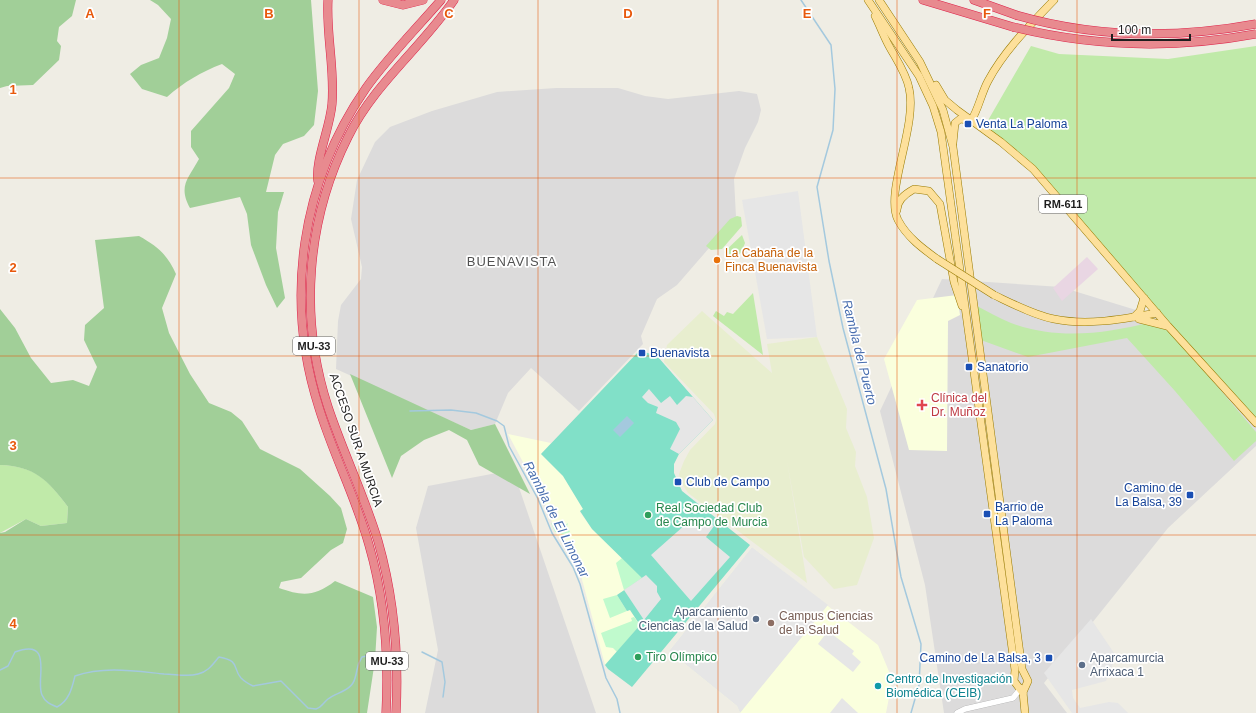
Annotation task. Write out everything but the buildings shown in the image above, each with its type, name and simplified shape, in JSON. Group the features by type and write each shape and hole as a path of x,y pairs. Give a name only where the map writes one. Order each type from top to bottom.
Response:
{"highway":[{"path":"318,183 317,170 329,128 333,96 328,0"},
{"path":"383,0 402,4 423,0"},
{"name":"ACCESO SUR A MURCIA","path":"386,713 387,661 385,625 374,563 362,523 319,409 309,374 303,341 300,295 302,255 309,216 318,183 340,132 363,93 440,0"},
{"name":"ACCESO SUR A MURCIA","path":"396,713 396,649 389,588 371,520 322,388 312,332 310,281 315,237 321,206 338,158 349,135 373,96 454,0"},
{"path":"448,8 460,0"},
{"path":"923,0 1013,27 1067,38 1129,44 1187,43 1256,34"},
{"path":"974,0 1016,15 1067,28 1130,34 1186,34 1256,24"}],"main road":[{"path":"867,0 909,87 912,114 894,202 897,219 904,231 917,245 994,295 1053,319 1079,322 1132,318 1157,313"},
{"path":"867,0 919,76 933,106 941,132 1013,655 1025,713"},
{"path":"879,0 920,62 943,110 953,147 975,305 1001,518 1024,675 1028,680 1020,687"},
{"path":"953,147 954,125 957,120 971,121 982,92 993,72 1028,27 1054,0"},
{"name":"RM-611","path":"920,62 945,100 1001,142 1033,169 1168,326 1256,422"},
{"path":"897,219 897,205 904,195 914,189 929,191 940,204 954,282 968,328"},
{"path":"1132,318 1140,311 1144,298"},
{"path":"1132,318 1168,326"},
{"path":"992,509 999,498"},
{"path":"992,509 1001,518"},
{"path":"1020,687 1019,674 1024,675"}],"street":[{"path":"957,713 965,709 1012,698 1015,696 1020,687"}],"shaded area":[{"path":"556,88 618,88 645,96 668,99 739,91 757,94 761,110 758,122 745,148 734,179 736,217 677,285 657,299 641,336 643,344 579,411 531,368 508,393 495,424 471,430 336,369 338,321 341,305 361,279 362,267 351,219 357,180 375,142 390,127 432,111 497,92"},
{"path":"798,191 817,337 767,339 742,200"},
{"path":"1087,257 1098,269 1062,301 1053,288"},
{"path":"942,279 1061,287 1175,322 1256,408 1256,446 1168,528 1044,683 1067,713 944,713 925,585 880,411"},
{"name":"Clínica del Dr. Muñoz","path":"957,295 960,315 948,321 947,451 909,450 884,359 917,300"},
{"path":"702,311 772,373 767,344 817,337 847,409 846,428 856,452 855,466 867,497 874,538 857,585 834,589 804,557 787,461 807,583 688,493 681,482 679,474 690,450 715,424 716,420 714,414 664,362 667,345"},
{"path":"649,389 661,403 670,396 677,405 686,396 693,397 713,420 679,454 670,449 680,429 676,422 656,413 658,407 648,403 642,397"},
{"path":"508,434 551,443 541,454 563,476 583,509 580,512 592,529 643,578 617,595 627,611 630,610 640,625 605,665 577,561 555,532 548,509"},
{"path":"513,470 596,713 425,713 438,650 416,528 428,486"},
{"path":"694,517 703,526 708,521 714,526 706,537 730,557 691,601 651,555"},
{"name":"Campus Ciencias de la Salud","path":"752,547 878,645 890,674 891,687 886,713 740,713 737,706 669,651"},
{"name":"Aparcamiento Ciencias de la Salud","path":"752,547 828,605 740,713 737,706 669,651"},
{"path":"646,575 657,586 657,592 661,599 644,620 624,590"},
{"name":"Aparcamurcia Arrixaca 1","path":"1091,619 1116,656 1106,681 1072,690 1073,698 1080,708 1109,702 1118,703 1128,713 1072,713 1044,673"},
{"path":"828,631 854,651 852,654 861,662 853,672 818,644"},
{"path":"842,698 858,713 830,713"}],"green space":[{"path":"0,0 76,0 72,16 59,27 57,41 61,46 59,60 33,85 7,86 0,88"},
{"path":"150,0 311,0 318,91 314,125 304,136 283,144 275,155 266,192 284,192 278,212 276,248 285,298 277,308 266,285 251,245 247,214 240,197 190,208 186,200 186,183 199,159 191,147 191,131 229,88 235,74 222,64 193,78 167,97 142,89 130,74 141,65 159,58 167,38 171,19 158,5"},
{"path":"1031,46 1059,54 1168,59 1256,46 1256,423 1033,169 983,129"},
{"path":"737,216 741,217 742,226 722,249 711,250 706,246 730,219"},
{"path":"742,235 745,243 741,253 731,258 724,252"},
{"path":"139,236 161,251 173,267 176,274 162,308 169,333 190,374 209,403 231,412 242,421 260,449 300,469 341,508 347,529 343,543 331,550 301,578 281,582 279,588 294,593 308,594 321,590 335,581 373,597 377,627 375,660 367,713 0,713 0,533 5,532 26,519 41,526 67,523 68,507 54,489 39,476 22,468 0,465 0,309 15,328 31,358 51,383 73,380 89,386 97,367 84,340 85,325 104,308 95,240"},
{"path":"753,293 763,355 713,316 716,311 724,316 727,312 733,314"},
{"path":"975,305 1011,323 1046,332 1099,332 1116,330 1151,322 1172,333 1256,432 1256,441 1234,461 1175,391 1127,338 1028,357 978,339"},
{"name":"Real Sociedad Club de Campo de Murcia","path":"640,350 658,357 713,420 679,454 674,464 674,473 682,491 750,545 632,687 608,669 605,665 640,625 630,610 627,611 617,595 642,578 592,529 580,511 583,509 563,476 541,454"},
{"path":"350,374 471,430 495,424 530,494 479,465 467,440 449,430 424,440 401,456 392,478"},
{"path":"0,465 23,468 40,476 47,482 68,507 67,523 41,526 26,519 0,533"},
{"path":"551,523 564,526 568,523 567,526 570,532 563,534 555,532"},
{"path":"622,558 643,578 624,590 616,563"},
{"path":"617,595 627,611 610,618 603,599"},
{"path":"634,617 640,625 617,652 613,648 606,647 601,633 632,621 631,618"}],"water":[{"path":"627,416 634,423 620,437 613,430"}],"waterway":[{"name":"Rambla del Puerto","path":"801,0 831,45 835,89 833,130 817,187 829,261 843,328 886,489 901,577 921,644 919,685 911,713"},
{"name":"Rambla de El Limonar","path":"410,411 451,410 476,413 497,421 504,426 509,446 538,499 552,533 573,567 580,584 606,678 617,699 620,713"},
{"path":"0,670 8,666 15,652 27,649 35,650 39,655 41,663 40,689 42,695 46,701 57,707 67,698 75,676 108,670 194,675 207,670 219,657 233,663 241,678 251,685 253,686 281,681 308,708 316,709 328,699 351,686 362,657 376,654"},
{"path":"422,652 442,662 445,682 443,697"}],"place":[{"name":"Venta La Paloma","path":"968,124"},
{"name":"La Cabaña de la Finca Buenavista","path":"717,260"},
{"name":"Buenavista","path":"642,353"},
{"name":"Sanatorio","path":"969,367"},
{"name":"Clínica del Dr. Muñoz","path":"922,405"},
{"name":"Club de Campo","path":"678,482"},
{"name":"Camino de La Balsa, 39","path":"1190,495"},
{"name":"Barrio de La Paloma","path":"987,514"},
{"name":"Real Sociedad Club de Campo de Murcia","path":"648,515"},
{"name":"Aparcamiento Ciencias de la Salud","path":"756,619"},
{"name":"Campus Ciencias de la Salud","path":"771,623"},
{"name":"Tiro Olímpico","path":"638,657"},
{"name":"Camino de La Balsa, 3","path":"1049,658"},
{"name":"Aparcamurcia Arrixaca 1","path":"1082,665"},
{"name":"Centro de Investigación Biomédica (CEIB)","path":"878,686"}],"district":[{"name":"BUENAVISTA","path":"512,261"}]}
